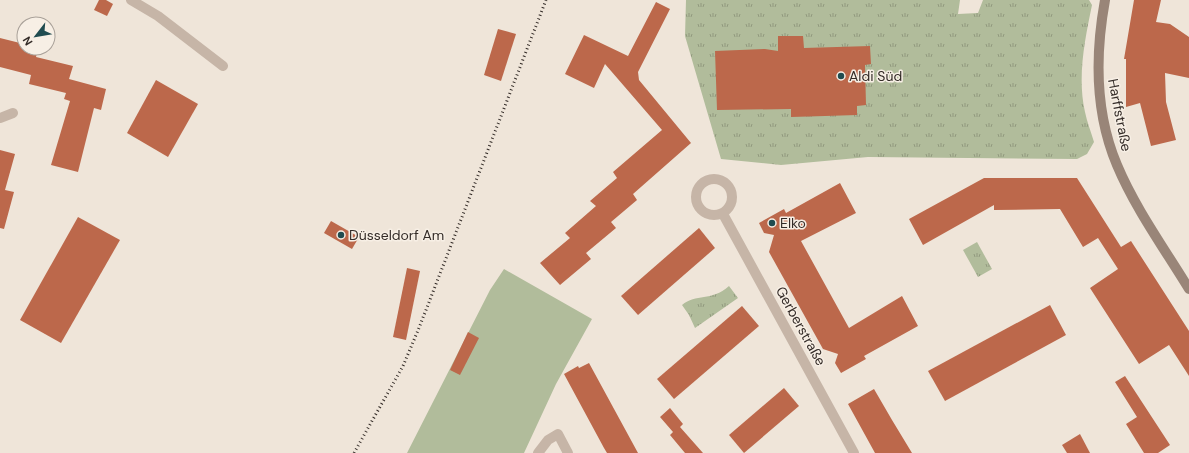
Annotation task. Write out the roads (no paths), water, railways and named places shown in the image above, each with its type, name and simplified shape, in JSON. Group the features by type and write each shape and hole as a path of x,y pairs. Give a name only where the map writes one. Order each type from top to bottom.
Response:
{"street":[{"path":"130,0 158,16 223,66"},
{"name":"Harffstraße","path":"1105,0 1098,71 1102,111 1113,155 1137,203 1189,289"},
{"path":"0,118 13,113"},
{"name":"Gerberstraße","path":"723,214 854,453"},
{"path":"538,453 548,440 558,434 568,453"}],"railway":[{"path":"354,453 403,366 546,0"}],"place":[{"name":"Aldi Süd","path":"841,76"},
{"name":"Elko","path":"772,223"},
{"name":"Düsseldorf Am","path":"341,235"}]}
